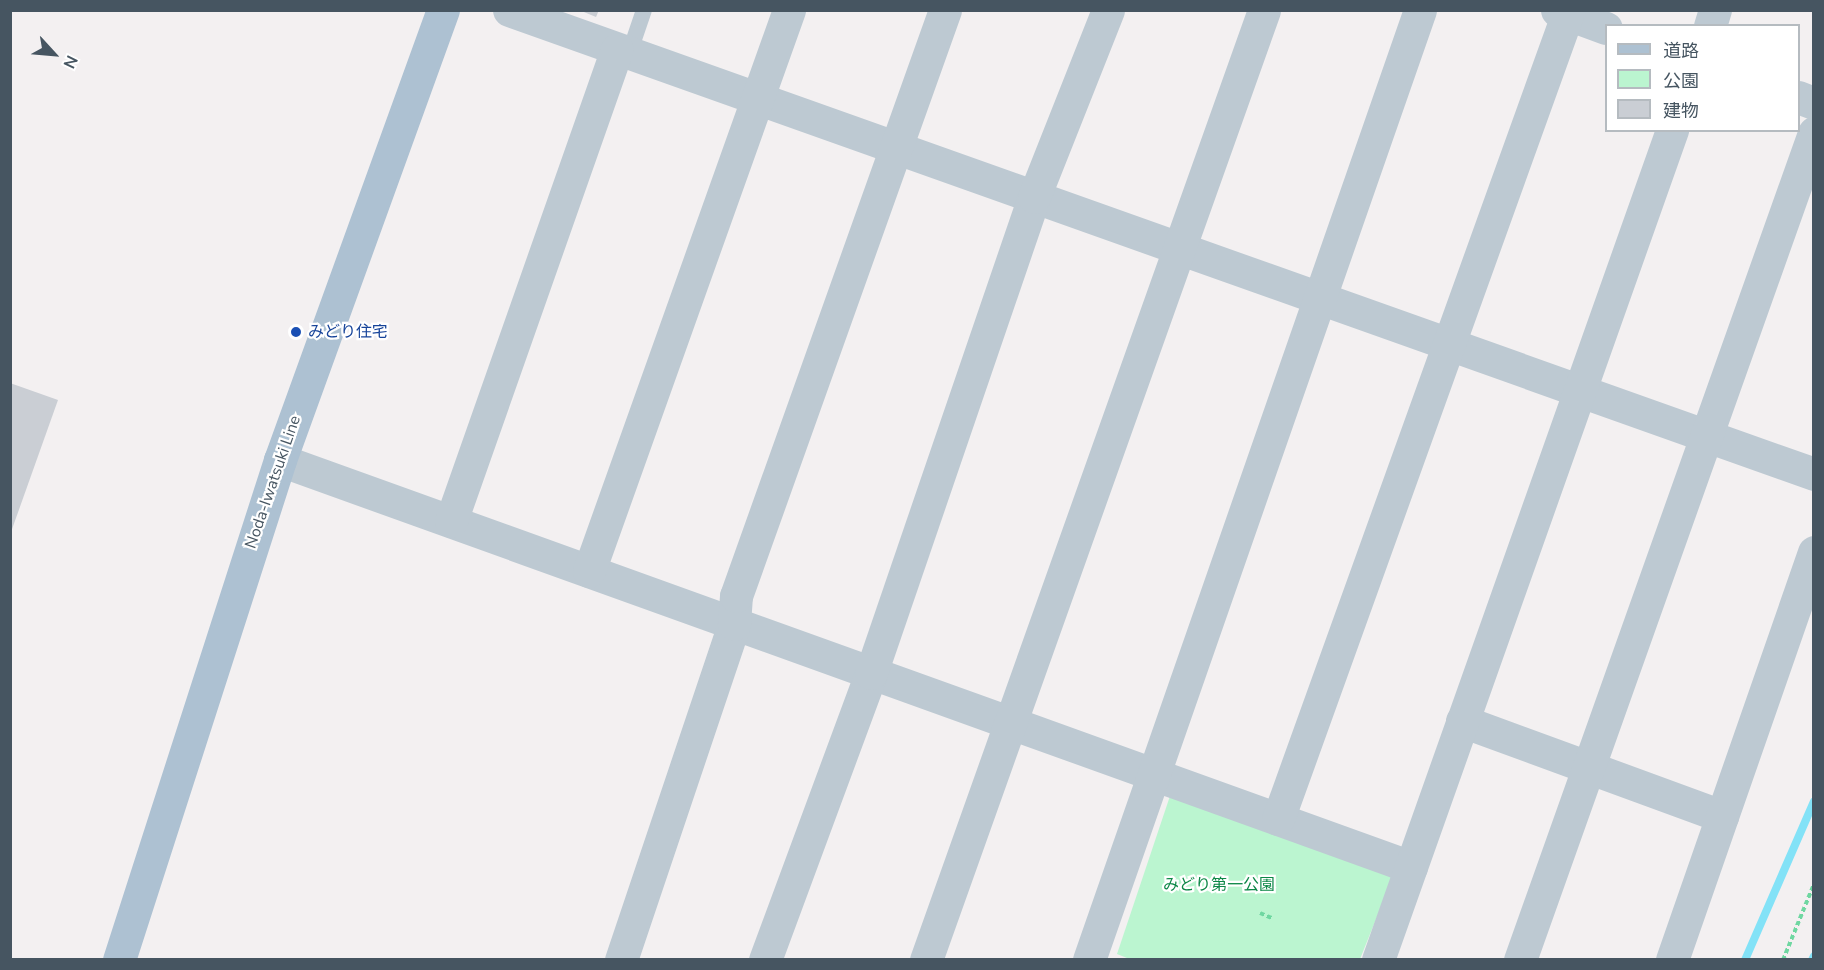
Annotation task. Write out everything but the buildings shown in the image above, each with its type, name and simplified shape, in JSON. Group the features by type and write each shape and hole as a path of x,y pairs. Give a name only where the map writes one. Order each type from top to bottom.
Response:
{"main road":[{"name":"Noda-Iwatsuki Line","path":"119,960 280,460 443,10"}],"street":[{"path":"509,10 1814,474"},
{"path":"589,571 789,10"},
{"path":"621,960 734,624 736,596 945,10"},
{"path":"765,960 871,673 1034,197 1108,10"},
{"path":"926,960 1008,722 1264,10"},
{"path":"1089,960 1420,10"},
{"path":"1278,819 1450,345 1564,12 1605,28"},
{"path":"451,521 623,51"},
{"path":"1378,960 1671,132"},
{"path":"1520,960 1814,134"},
{"path":"280,460 1410,867"},
{"path":"1672,960 1814,552"},
{"path":"1462,721 1722,816"}],"lane":[{"path":"623,51 644,10"}],"path":[{"path":"1783,960 1814,884"},
{"path":"1260,913 1272,918"}],"green space":[{"name":"みどり第一公園","path":"1172,790 1395,872 1360,959 1132,960 1117,954"}],"waterway":[{"path":"1745,960 1814,801"},
{"path":"1812,960 1814,956"}],"place":[{"name":"みどり住宅","path":"296,332"}]}
